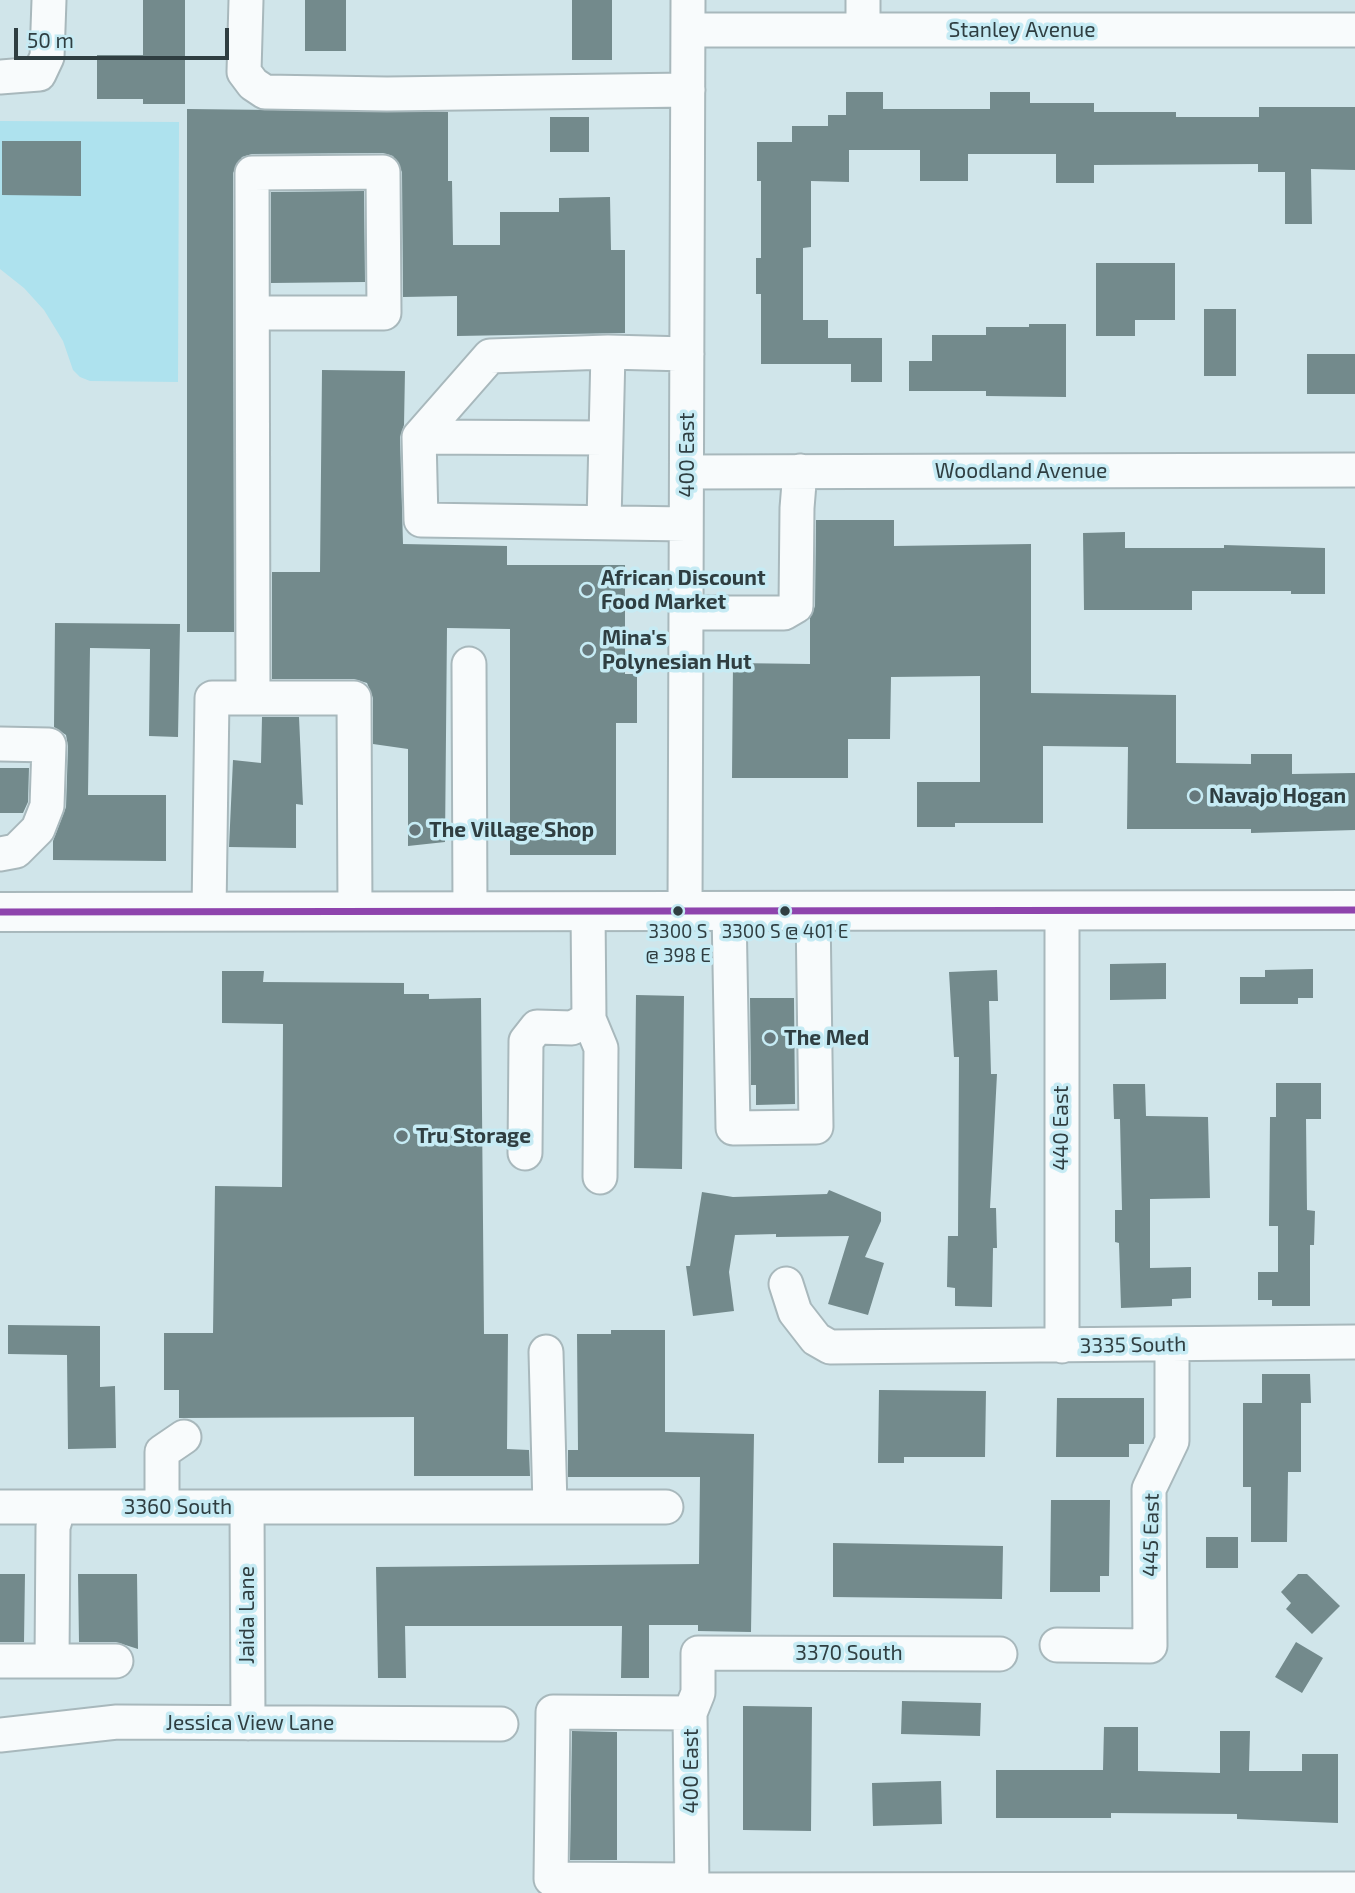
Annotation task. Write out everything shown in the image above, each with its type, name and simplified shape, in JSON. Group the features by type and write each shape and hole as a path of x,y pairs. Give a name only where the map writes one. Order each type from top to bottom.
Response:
{"main road":[{"path":"0,912 1355,909"}],"street":[{"path":"0,77 39,74 47,57 49,0"},
{"path":"246,0 244,72 253,84 265,92 387,94 688,90"},
{"name":"400 East","path":"685,910 688,15"},
{"name":"Stanley Avenue","path":"688,15 863,15 1355,30"},
{"path":"253,313 384,313 383,172 252,173 253,698"},
{"path":"604,522 608,352"},
{"path":"687,354 608,352 491,356 419,438 421,520 687,524"},
{"path":"419,438 606,438"},
{"name":"Woodland Avenue","path":"687,472 1355,470"},
{"path":"686,613 785,613 796,606 800,471"},
{"path":"469,664 470,912"},
{"path":"209,912 212,698 354,698 355,912"},
{"path":"0,744 49,745 47,806 38,830 16,851 0,854"},
{"name":"440 East","path":"1062,909 1062,1346"},
{"path":"729,910 733,1128 816,1127 813,910"},
{"path":"589,911 589,1019 601,1048 600,1177"},
{"path":"525,1153 526,1041 537,1027 572,1028 589,1019"},
{"name":"3335 South","path":"786,1284 795,1312 816,1339 830,1347 1355,1342"},
{"name":"445 East","path":"1057,1645 1150,1646 1149,1489 1172,1441 1172,1344"},
{"path":"546,1352 550,1507"},
{"path":"162,1507 162,1452 184,1437"},
{"name":"3360 South","path":"0,1507 666,1507"},
{"path":"52,1661 53,1527 59,1507"},
{"name":"Jaida Lane","path":"247,1507 248,1723"},
{"name":"400 East","path":"691,1887 690,1713 698,1693 698,1653"},
{"name":"3370 South","path":"698,1653 1000,1654"},
{"path":"0,1661 116,1661"},
{"path":"690,1713 552,1712 551,1879 691,1887 1355,1889"},
{"name":"Jessica View Lane","path":"0,1735 93,1723 501,1724"}],"shaded area":[{"path":"0,121 179,122 178,382 90,381 80,377 73,370 63,341 44,310 24,288 0,269"}],"building":[{"path":"143,0 185,0 185,104 143,104 143,99 97,99 97,55 143,55"},
{"path":"305,0 346,0 346,51 305,51"},
{"path":"572,0 612,0 612,60 572,60"},
{"path":"846,92 883,92 883,109 990,109 990,92 1030,92 1030,103 1094,103 1094,112 1176,112 1176,117 1259,117 1259,107 1355,107 1355,170 1311,169 1312,224 1285,224 1285,172 1258,172 1258,164 1094,165 1094,183 1056,183 1056,154 968,154 968,181 920,181 920,150 849,150 849,182 811,181 811,247 803,248 803,320 828,320 828,338 882,338 882,382 851,382 851,364 761,364 761,294 756,294 756,258 761,258 761,181 757,181 757,142 792,142 792,126 828,126 828,115 846,115"},
{"path":"187,109 448,112 448,181 452,181 453,245 500,245 500,212 559,212 559,198 610,197 611,250 625,250 625,333 457,336 457,296 403,297 402,172 393,156 383,153 252,154 242,157 233,173 234,632 187,632"},
{"path":"550,117 589,117 589,152 550,152"},
{"path":"2,141 81,141 81,196 2,195"},
{"path":"364,191 365,282 271,283 271,192"},
{"path":"1096,263 1175,263 1175,320 1135,320 1135,336 1096,336"},
{"path":"1204,309 1236,309 1236,376 1204,376"},
{"path":"1029,324 1066,324 1066,397 986,396 986,391 909,391 909,361 932,361 932,335 986,335 986,327 1029,327"},
{"path":"1307,354 1355,354 1355,394 1307,394"},
{"path":"322,370 405,371 404,425 400,437 403,544 507,546 507,565 625,565 625,674 637,674 637,723 616,723 616,855 510,855 510,629 447,628 445,842 408,846 408,749 373,744 373,698 367,683 354,679 272,679 272,572 320,572"},
{"path":"816,520 894,520 894,546 1031,544 1031,693 1176,695 1176,763 1251,764 1251,754 1292,754 1292,774 1355,773 1355,830 1251,833 1251,829 1127,829 1128,747 1043,746 1043,823 955,823 955,827 917,827 917,782 980,782 980,676 891,677 890,739 848,739 848,778 732,778 733,663 810,664 810,618 815,606"},
{"path":"1125,532 1125,548 1224,548 1224,545 1325,548 1325,594 1291,594 1291,591 1192,591 1192,610 1084,610 1083,533"},
{"path":"55,623 180,624 178,737 149,736 150,649 90,648 88,795 166,795 166,861 53,860 53,841 66,807 68,746 66,735 54,727"},
{"path":"262,717 299,717 303,805 296,804 296,848 229,847 233,760 261,763"},
{"path":"0,768 29,768 28,802 23,813 0,813"},
{"path":"1166,963 1166,999 1110,1000 1110,964"},
{"path":"1313,969 1313,998 1298,998 1298,1004 1240,1004 1240,977 1265,977 1265,970"},
{"path":"997,970 998,1001 989,1001 991,1074 997,1074 990,1208 996,1208 997,1248 993,1248 992,1307 955,1306 955,1288 947,1287 948,1236 958,1236 959,1057 954,1057 949,972"},
{"path":"222,971 264,971 263,982 404,983 404,994 429,994 429,999 481,998 484,1334 508,1334 507,1449 529,1450 530,1476 414,1476 414,1417 179,1418 179,1390 164,1390 164,1333 213,1333 215,1186 282,1187 283,1024 222,1023"},
{"path":"636,995 684,996 682,1169 634,1168"},
{"path":"750,998 794,998 795,1104 756,1105 756,1085 751,1085"},
{"path":"1276,1083 1321,1083 1321,1119 1306,1119 1307,1210 1315,1211 1314,1245 1310,1245 1310,1306 1272,1306 1272,1300 1258,1300 1258,1272 1278,1272 1278,1226 1269,1226 1270,1117 1276,1117"},
{"path":"1113,1084 1145,1084 1146,1116 1208,1117 1210,1198 1150,1199 1150,1268 1191,1267 1191,1298 1172,1299 1172,1306 1121,1308 1119,1243 1115,1242 1115,1210 1122,1210 1120,1119 1114,1119"},
{"path":"829,1190 881,1212 881,1221 865,1257 884,1263 868,1315 828,1304 849,1236 776,1237 776,1234 735,1235 729,1272 734,1311 693,1316 686,1266 690,1266 702,1192 733,1197 827,1194"},
{"path":"8,1325 100,1326 100,1387 115,1386 116,1448 68,1449 67,1355 8,1354"},
{"path":"611,1330 665,1330 665,1432 754,1434 751,1632 698,1631 698,1625 649,1625 649,1678 621,1678 622,1626 405,1626 406,1678 378,1678 376,1567 699,1564 700,1477 568,1477 568,1450 578,1450 577,1334 611,1334"},
{"path":"1262,1374 1310,1374 1311,1403 1301,1403 1301,1472 1288,1472 1287,1542 1251,1542 1251,1487 1243,1487 1243,1403 1262,1403"},
{"path":"879,1390 986,1391 985,1457 904,1457 904,1463 878,1463"},
{"path":"1057,1398 1144,1398 1144,1444 1129,1444 1129,1457 1056,1457"},
{"path":"1051,1500 1110,1500 1109,1576 1100,1576 1100,1592 1050,1592"},
{"path":"1206,1537 1238,1537 1238,1568 1206,1568"},
{"path":"833,1543 1003,1546 1002,1599 833,1597"},
{"path":"0,1574 25,1574 24,1642 0,1642"},
{"path":"78,1574 137,1574 138,1649 116,1642 79,1642"},
{"path":"1298,1574 1307,1574 1340,1606 1312,1634 1286,1609 1291,1603 1281,1592"},
{"path":"1296,1642 1323,1658 1302,1693 1275,1677"},
{"path":"902,1701 981,1703 980,1736 901,1734"},
{"path":"743,1706 812,1707 811,1831 743,1830"},
{"path":"1104,1727 1138,1727 1138,1771 1220,1773 1220,1731 1250,1731 1249,1771 1302,1771 1302,1754 1338,1754 1338,1823 1237,1819 1237,1814 1111,1813 1111,1818 996,1818 996,1770 1103,1770"},
{"path":"572,1731 617,1732 617,1860 570,1860"},
{"path":"941,1781 942,1824 873,1826 872,1783"}],"transit line":[{"path":"0,912 1355,910"}],"place":[{"name":"African Discount Food Market","path":"587,590"},
{"name":"Mina's Polynesian Hut","path":"588,650"},
{"name":"Navajo Hogan","path":"1195,796"},
{"name":"The Village Shop","path":"415,830"},
{"name":"3300 S @ 398 E","path":"678,911"},
{"name":"3300 S @ 401 E","path":"785,911"},
{"name":"The Med","path":"770,1038"},
{"name":"Tru Storage","path":"402,1136"}]}
